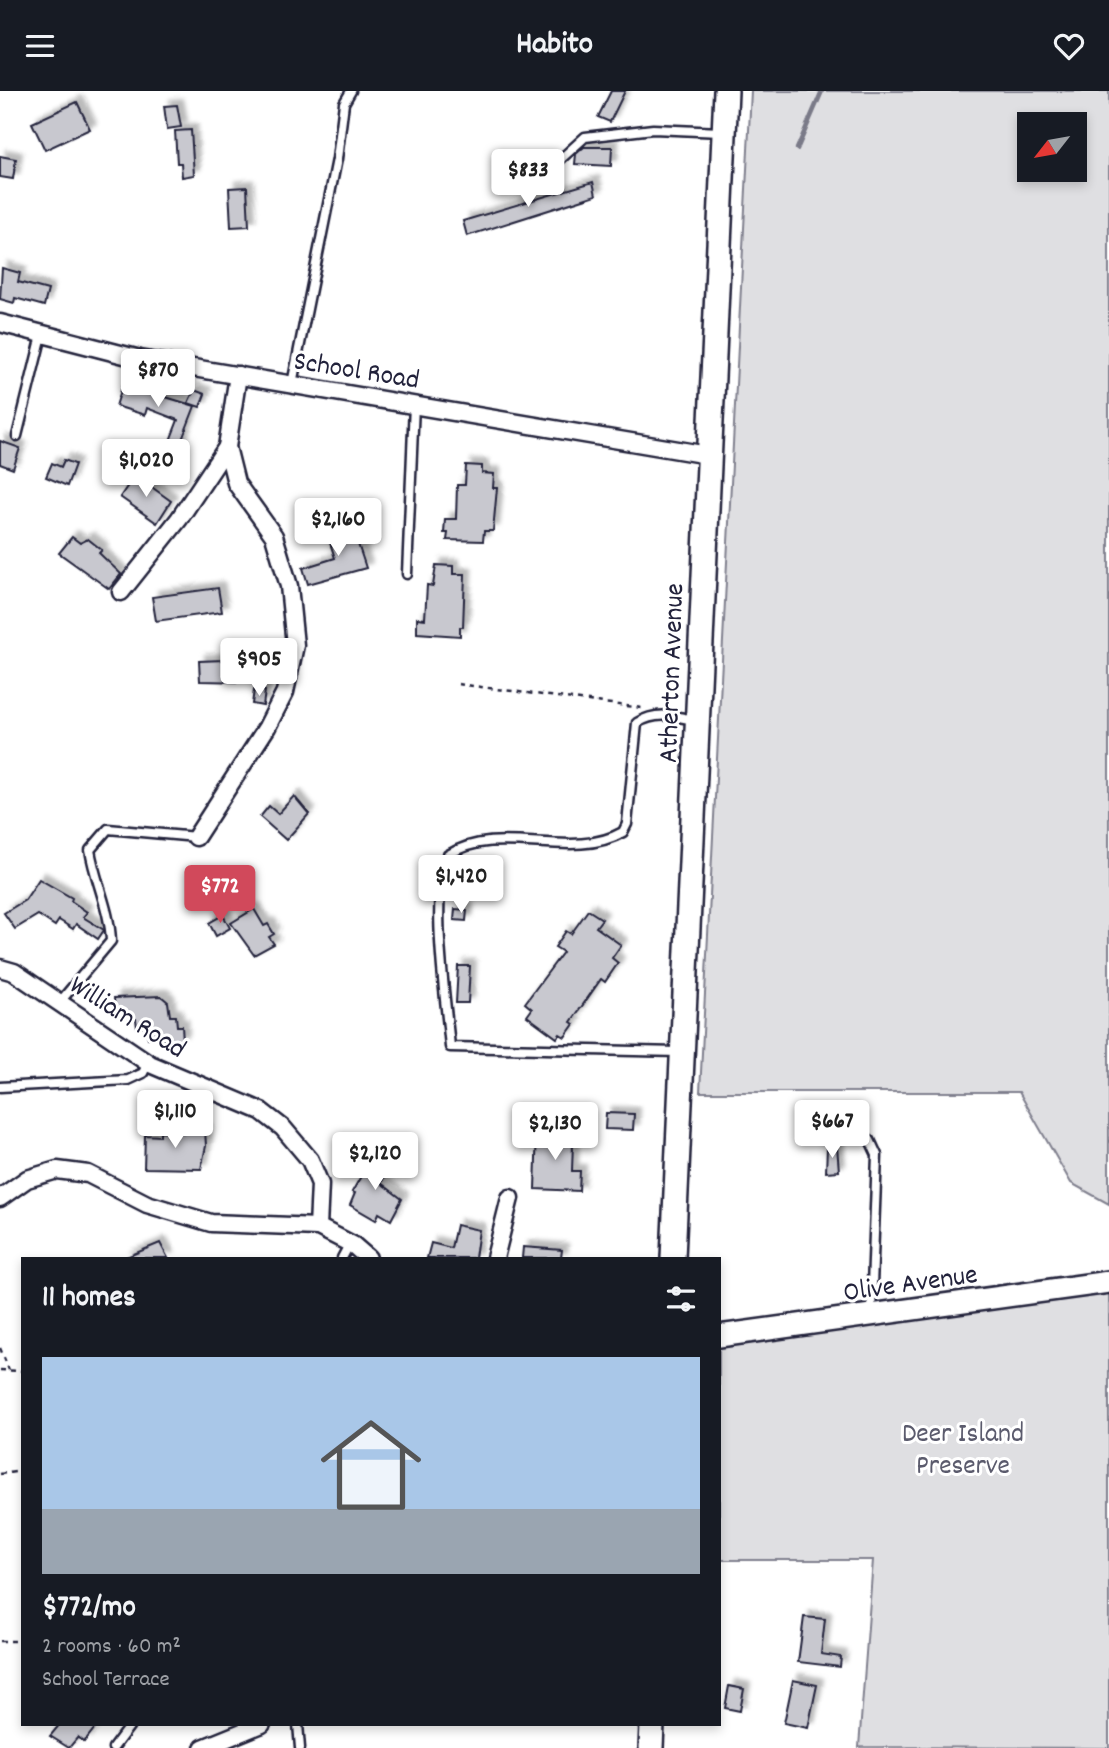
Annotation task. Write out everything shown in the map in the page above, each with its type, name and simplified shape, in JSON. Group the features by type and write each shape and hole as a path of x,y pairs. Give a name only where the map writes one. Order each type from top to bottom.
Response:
{"main road":[{"name":"Atherton Avenue","path":"673,1257 726,91"},
{"path":"650,1748 652,1726"}],"street":[{"name":"School Road","path":"0,323 140,359 708,455"},
{"path":"196,837 267,727 285,692 295,645 289,586 274,536 236,483 227,447 238,375"},
{"path":"121,592 179,519 227,447"},
{"name":"William Road","path":"0,968 14,972 148,1063 195,1086 261,1111 283,1128 310,1160 320,1184 318,1227"},
{"path":"0,1198 27,1179 57,1170 88,1174 147,1203 211,1223 318,1227 350,1243 367,1257"},
{"path":"495,1257 510,1198"},
{"name":"Olive Avenue","path":"721,1336 1109,1282"},
{"path":"203,1748 257,1726"}],"lane":[{"path":"292,384 337,159 344,103 351,91"},
{"path":"552,167 585,137 653,129 724,132"},
{"path":"17,436 42,335"},
{"path":"407,574 414,404"},
{"path":"682,1052 450,1047 441,932 441,876 448,855 474,843 597,842 623,832 627,824 637,723 647,717 662,715 697,720"},
{"path":"59,1003 111,941 110,920 94,877 90,850 108,829 196,837"},
{"path":"0,1087 128,1080 143,1073 148,1063"},
{"path":"859,1132 870,1140 877,1155 871,1315"},
{"path":"343,1257 350,1243"},
{"path":"113,1748 130,1726"},
{"path":"298,1726 300,1748"}],"path":[{"path":"458,684 644,708"},
{"path":"0,1348 9,1370"},
{"path":"0,1370 21,1371"},
{"path":"0,1474 21,1471"},
{"path":"0,1640 21,1641"}],"green space":[{"path":"751,91 1109,91 1109,1204 1071,1183 1019,1092 700,1092"},
{"name":"Deer Island Preserve","path":"1109,1282 1109,1748 859,1747 873,1560 721,1560 721,1336"}],"building":[{"path":"611,91 625,91 610,122 598,117"},
{"path":"77,102 90,129 45,150 32,123"},
{"path":"177,105 181,127 167,129 164,106"},
{"path":"191,130 194,175 182,177 181,163 177,163 175,131"},
{"path":"584,147 612,147 611,166 575,164 576,154"},
{"path":"0,156 16,159 13,179 0,177"},
{"path":"593,182 596,195 467,236 463,221"},
{"path":"247,187 249,226 231,227 229,188"},
{"path":"2,268 20,273 18,282 48,290 44,306 15,298 14,303 0,299"},
{"path":"123,384 195,406 178,450 168,446 178,420 147,408 145,415 116,406"},
{"path":"194,390 205,394 200,407 188,403"},
{"path":"0,441 20,448 13,469 0,464"},
{"path":"64,460 75,464 67,486 46,477 52,463 61,467"},
{"path":"466,465 482,466 482,473 494,474 493,488 497,488 493,531 484,531 483,541 447,540 448,533 444,533 445,519 456,519 457,485 465,485"},
{"path":"135,475 171,501 157,523 120,497"},
{"path":"352,526 366,568 308,584 303,568 335,558 327,534"},
{"path":"72,537 80,543 88,539 102,550 99,553 121,574 109,589 59,553"},
{"path":"436,565 453,566 453,574 465,574 463,627 460,627 460,636 417,633 417,618 425,619 427,585 433,586"},
{"path":"218,588 222,612 156,621 152,597"},
{"path":"225,656 247,658 247,682 200,681 199,661 224,660"},
{"path":"254,690 265,691 263,706 252,704"},
{"path":"294,796 309,814 286,840 260,817 269,806 278,814"},
{"path":"39,879 72,898 71,901 87,912 83,917 104,930 98,939 76,924 73,929 59,920 55,926 38,915 15,929 4,913 25,900"},
{"path":"254,909 264,926 268,924 274,934 269,937 274,944 254,955 231,923"},
{"path":"455,909 467,910 466,921 454,920"},
{"path":"588,910 602,919 596,927 621,945 612,958 618,963 605,982 601,979 571,1022 574,1024 565,1037 560,1034 557,1038 527,1016 532,1009 525,1003 563,952 555,947 566,931 571,934"},
{"path":"223,915 230,928 216,936 209,923"},
{"path":"458,966 470,966 468,1003 456,1003"},
{"path":"161,996 168,1002 170,1016 176,1016 177,1026 182,1026 183,1041 164,1042 163,1037 148,1038 146,1027 137,1028 136,1019 123,1020 122,1013 115,1014 114,998"},
{"path":"606,1113 634,1114 633,1130 605,1129"},
{"path":"191,1129 205,1130 206,1146 201,1169 144,1168 145,1135 160,1136 160,1131 191,1133"},
{"path":"537,1129 569,1131 569,1143 573,1143 572,1171 580,1171 579,1191 535,1189"},
{"path":"837,1146 839,1171 826,1172 827,1147"},
{"path":"373,1155 391,1165 381,1183 402,1199 391,1220 379,1213 376,1220 350,1205 355,1193 352,1192"},
{"path":"456,1225 479,1230 475,1257 427,1257 431,1243 451,1248"},
{"path":"160,1243 167,1257 126,1257"},
{"path":"523,1247 562,1250 561,1257 522,1257"},
{"path":"804,1617 825,1619 821,1654 841,1657 840,1667 798,1662"},
{"path":"793,1680 817,1685 808,1728 784,1723"},
{"path":"729,1686 744,1689 740,1711 725,1708"},
{"path":"58,1726 96,1726 84,1742 78,1737 69,1748 50,1736"}],"waterway":[{"path":"797,149 822,91"}]}
